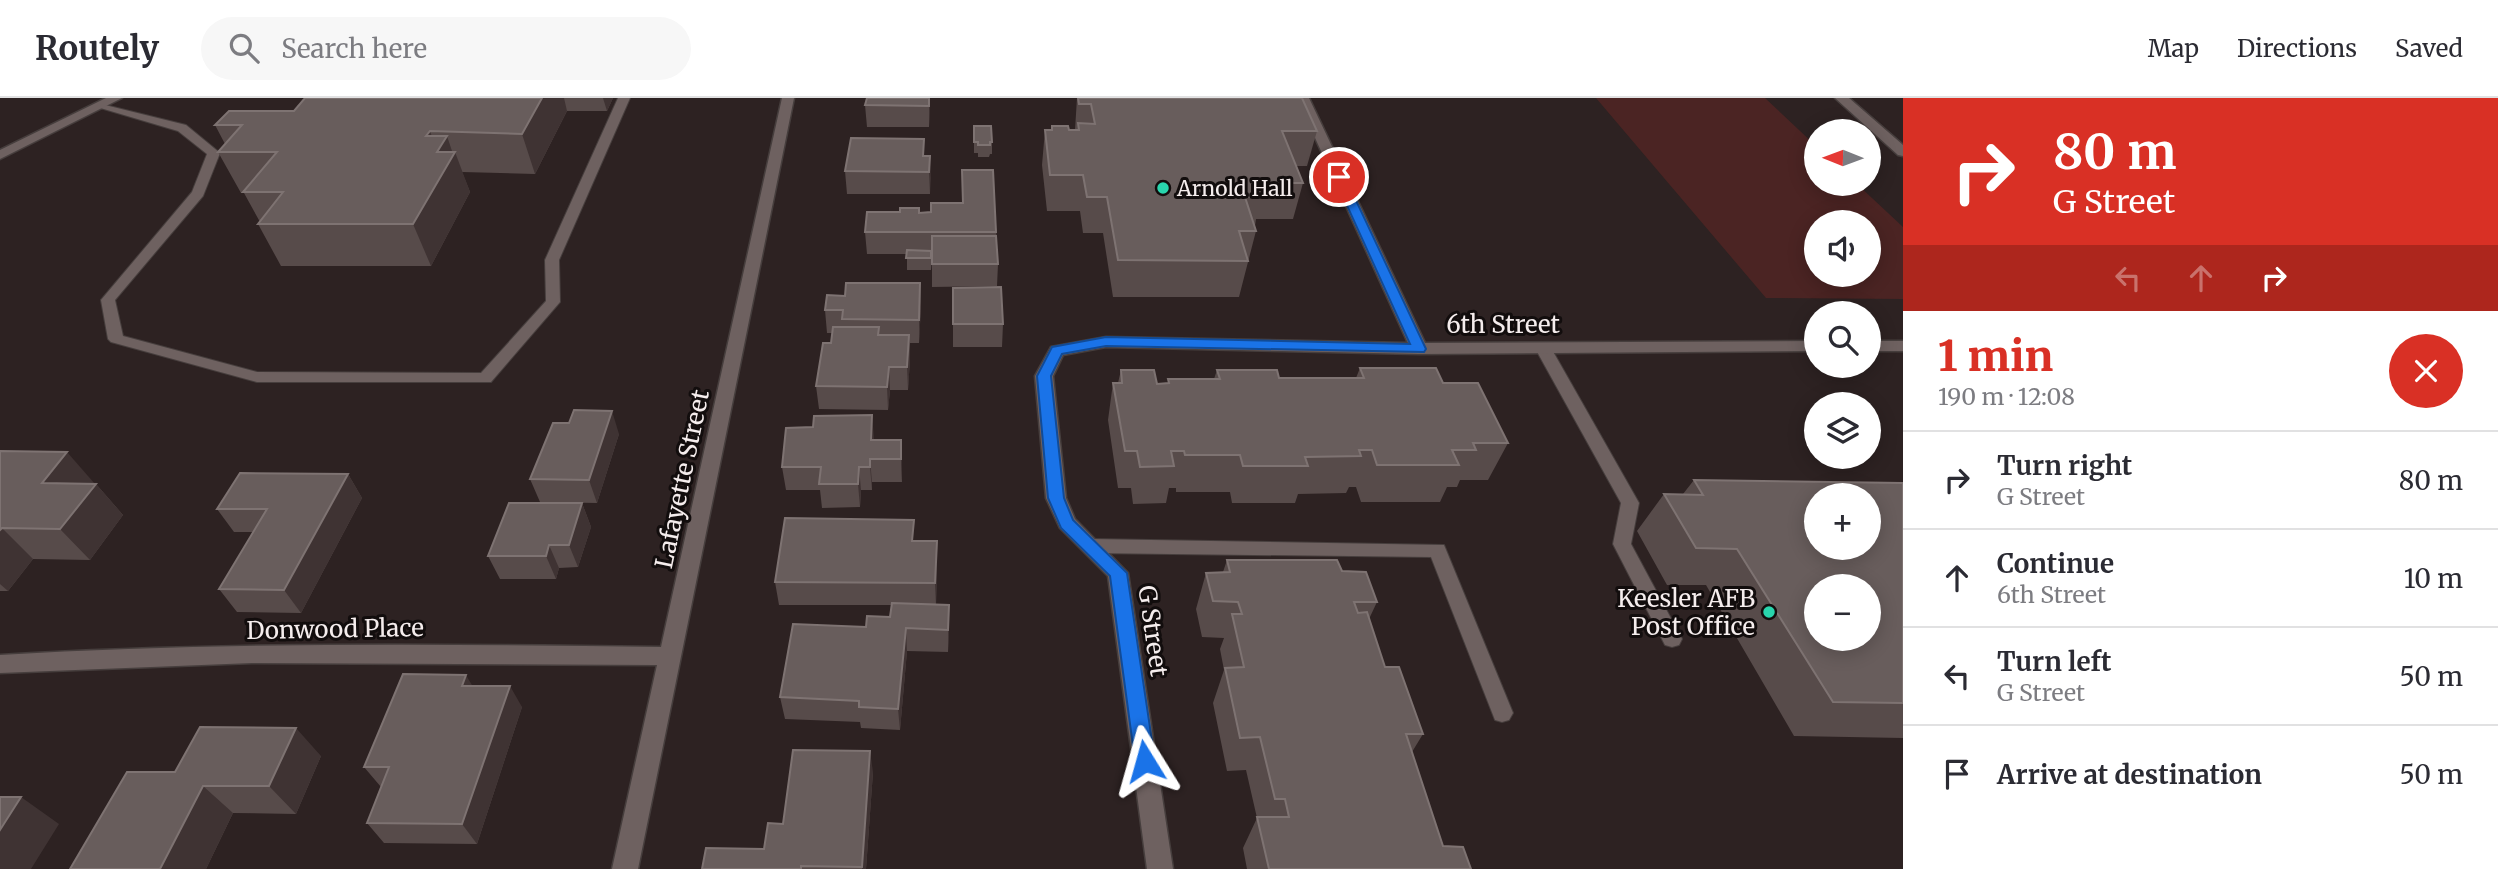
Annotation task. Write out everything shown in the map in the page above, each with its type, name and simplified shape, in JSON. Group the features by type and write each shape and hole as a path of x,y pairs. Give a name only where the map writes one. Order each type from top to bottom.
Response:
{"street":[{"path":"0,155 116,98"},
{"name":"Lafayette Street","path":"625,869 788,98"},
{"path":"1303,98 1419,349"},
{"path":"1841,98 1903,152"},
{"name":"6th Street","path":"1106,342 1419,349 1804,346"},
{"name":"G Street","path":"1106,342 1057,351 1044,376 1056,498 1067,523 1118,573 1160,869"},
{"path":"1881,346 1903,346"},
{"name":"Donwood Place","path":"0,664 86,658 474,653 671,656"}],"lane":[{"path":"101,105 182,128 214,153 198,193 108,300 116,339 257,377 485,378 554,302 552,260 624,98"},
{"path":"1544,348 1630,503 1622,544 1672,639"},
{"path":"1091,546 1437,550 1502,713"}],"shaded area":[{"path":"1596,98 1765,98 1804,135 1804,196 1870,196 1903,227 1903,299 1766,298"}],"building":[{"path":"305,98 542,98 522,134 430,131 426,136 447,136 437,152 455,152 413,224 258,224 283,192 243,192 277,152 218,152 242,125 215,125 229,111 294,111"},
{"path":"867,98 929,98 929,106 865,105"},
{"name":"Arnold Hall","path":"1078,98 1302,98 1317,131 1282,131 1303,183 1257,183 1262,197 1245,197 1256,231 1239,231 1248,261 1118,260 1107,197 1087,197 1083,175 1050,175 1045,130 1052,130 1052,126 1068,126 1069,130 1079,130 1078,123 1095,124 1091,104 1079,104"},
{"path":"974,126 991,126 990,145 978,145 978,142 974,142"},
{"path":"851,138 924,139 923,156 930,156 929,172 845,171"},
{"path":"962,170 993,170 996,232 865,232 867,212 900,212 900,208 919,208 919,213 931,212 931,203 963,203"},
{"path":"932,236 996,236 998,264 932,264"},
{"path":"907,250 931,251 931,258 906,258"},
{"path":"846,283 920,283 919,320 842,319 843,310 825,310 827,295 845,296"},
{"path":"1001,287 1003,324 953,324 953,288"},
{"path":"833,327 879,327 878,335 909,335 907,367 889,367 887,387 816,386 823,343 831,343"},
{"path":"1360,368 1436,368 1443,383 1478,383 1508,443 1473,443 1476,450 1452,450 1459,465 1377,465 1372,450 1359,450 1361,456 1305,457 1308,466 1243,466 1240,455 1185,455 1184,451 1171,451 1174,466 1140,467 1137,451 1125,451 1113,383 1122,383 1121,370 1154,370 1157,384 1169,383 1168,379 1220,379 1217,370 1277,370 1279,378 1364,378"},
{"path":"574,410 612,411 589,480 530,479 553,423 569,423"},
{"path":"872,415 871,440 901,440 901,459 870,459 870,467 859,467 858,484 819,484 821,467 782,467 786,428 813,427 814,416"},
{"path":"0,451 67,452 42,483 96,484 60,529 0,530"},
{"path":"240,473 348,474 284,590 219,589 267,509 217,509"},
{"path":"1694,480 1903,483 1903,703 1833,702 1737,549 1696,548 1664,494 1703,495"},
{"path":"509,503 582,503 569,545 549,545 546,556 488,556"},
{"path":"785,518 914,520 912,541 937,541 935,583 775,582"},
{"path":"1227,560 1337,560 1342,571 1366,572 1377,602 1354,602 1358,613 1367,612 1385,667 1399,667 1423,734 1406,734 1443,846 1463,847 1471,869 1269,869 1257,817 1289,817 1285,799 1275,799 1260,737 1240,738 1225,668 1244,667 1232,614 1242,614 1238,602 1213,601 1206,573 1230,572"},
{"path":"892,603 949,605 948,630 906,628 898,709 859,707 859,701 780,697 793,624 866,627 867,616 890,617"},
{"path":"403,674 466,675 462,686 510,686 462,824 367,823 389,767 364,767"},
{"path":"200,727 296,728 269,786 203,786 160,869 70,869 127,772 175,772"},
{"path":"793,750 870,751 862,867 702,869 706,848 764,849 768,823 783,824"},
{"path":"0,797 21,797 0,830"}],"place":[{"name":"Arnold Hall","path":"1163,188"},
{"name":"Keesler AFB Post Office","path":"1769,612"}],"route":[{"path":"1145,761 1118,573 1067,523 1056,498 1044,376 1057,351 1106,342 1419,349 1339,177"}]}
